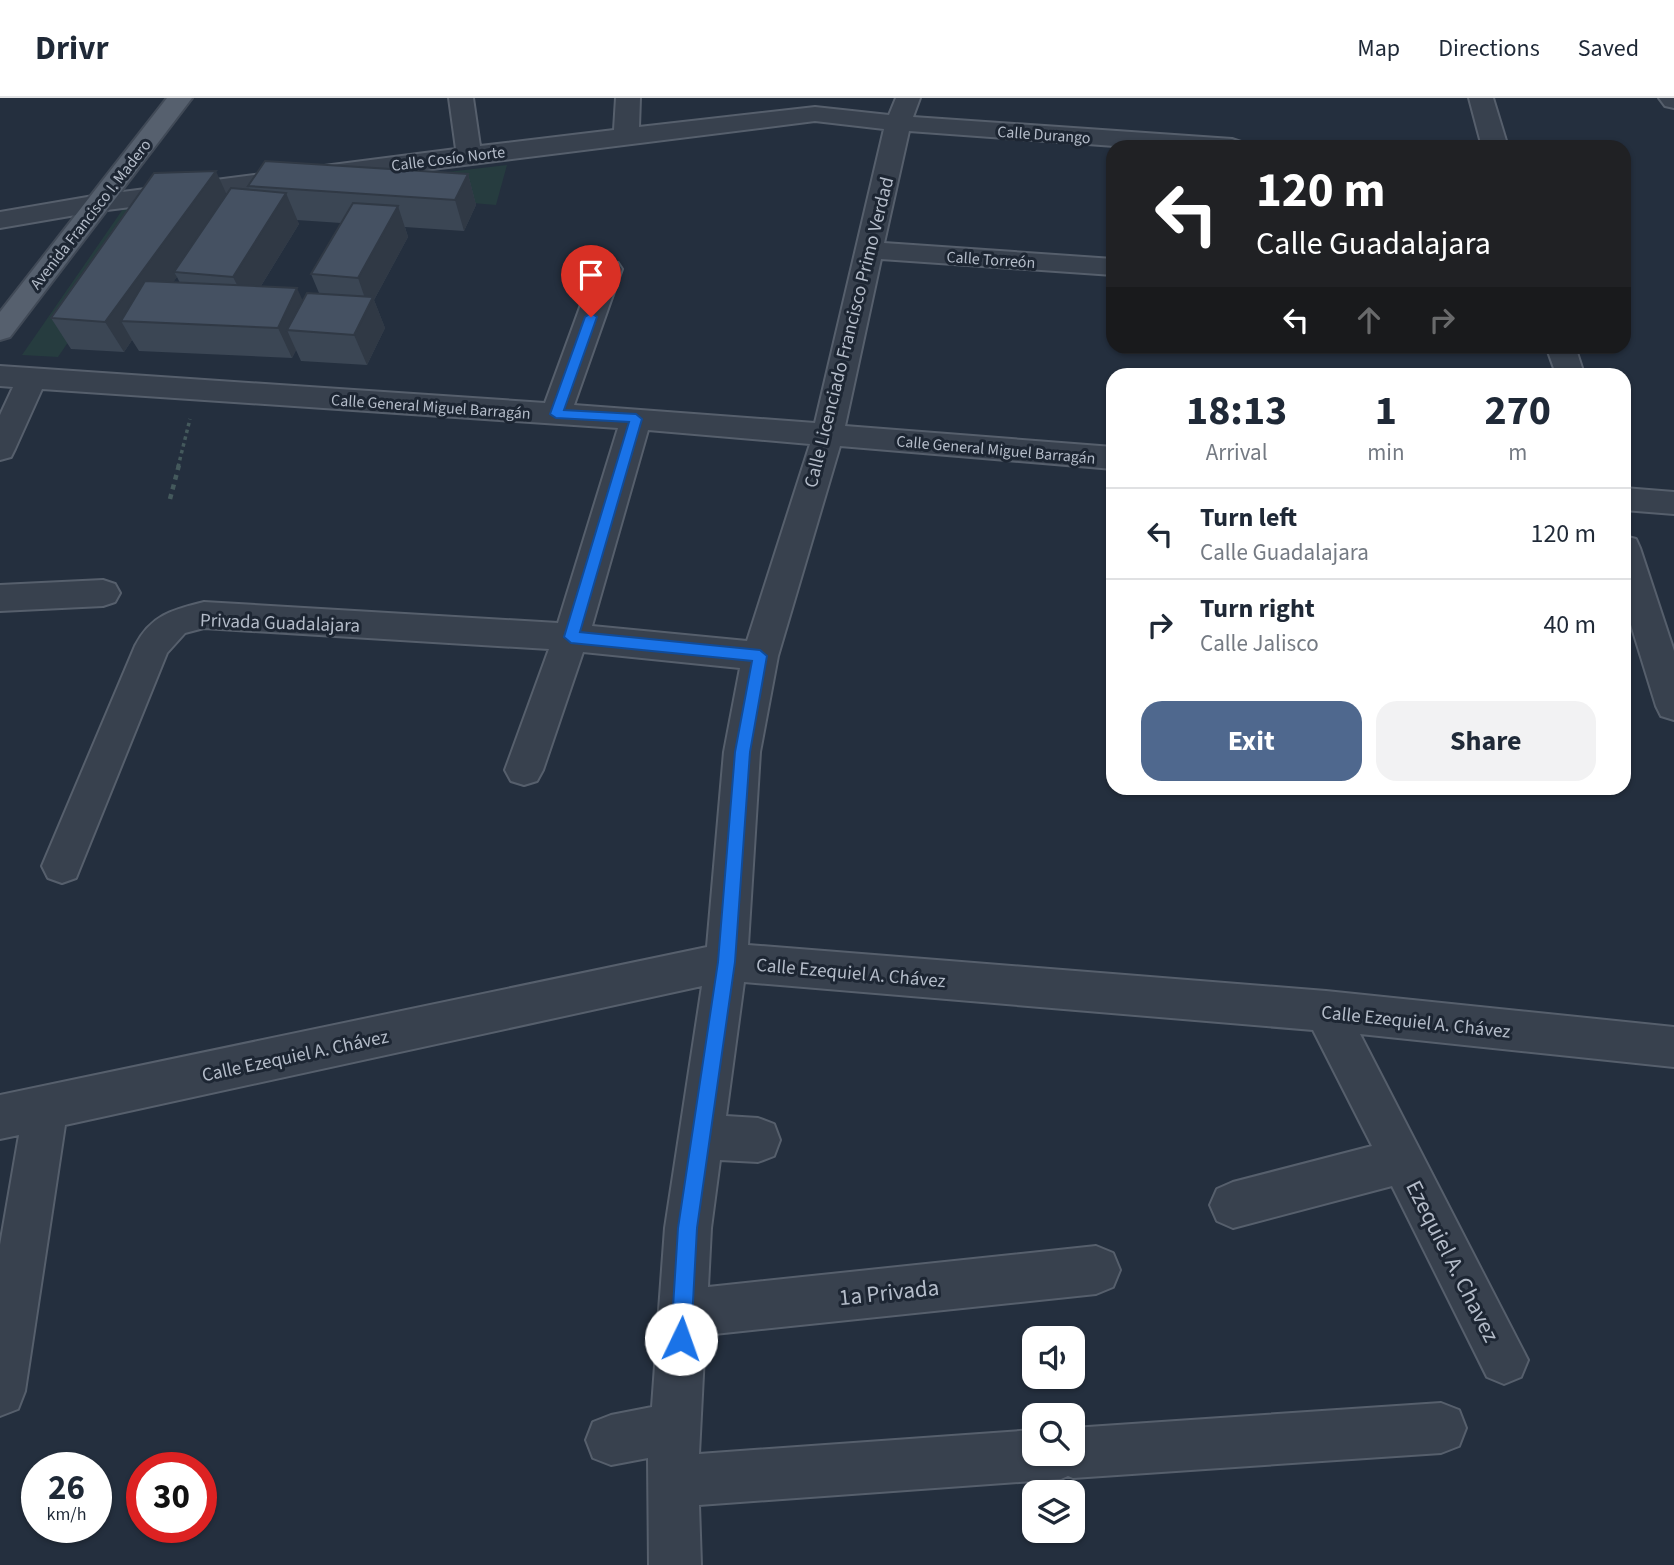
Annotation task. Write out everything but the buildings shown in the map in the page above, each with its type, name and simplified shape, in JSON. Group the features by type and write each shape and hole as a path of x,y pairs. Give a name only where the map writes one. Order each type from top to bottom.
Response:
{"main road":[{"name":"Avenida Francisco I. Madero","path":"0,331 180,98"}],"street":[{"path":"461,98 470,155"},
{"path":"626,138 628,98"},
{"path":"1481,98 1493,140"},
{"name":"Calle Cosío Norte","path":"0,220 99,203 470,155 815,114 903,111"},
{"name":"Calle Durango","path":"903,111 1136,140"},
{"name":"Calle Licenciado Francisco Primo Verdad","path":"675,1565 672,1481 688,1228 726,962 742,752 760,656 828,434 903,111"},
{"name":"Calle Torreón","path":"869,250 1106,267"},
{"path":"556,414 608,268"},
{"name":"Calle General Miguel Barragán","path":"0,376 636,419 1106,457"},
{"path":"0,449 31,379"},
{"path":"524,770 571,637 636,419"},
{"path":"1631,500 1674,503"},
{"path":"1631,570 1674,706"},
{"path":"0,598 103,593"},
{"name":"Privada Guadalajara","path":"62,866 152,646 174,623 204,615 571,637 760,656"},
{"name":"Calle Ezequiel A. Chávez","path":"0,1117 726,962 1326,1011 1674,1047"},
{"name":"Ezequiel A. Chavez","path":"1326,1011 1504,1360"},
{"path":"0,1391 45,1109"},
{"path":"701,1137 758,1140"},
{"name":"Ezequiel A. Chavez","path":"1233,1205 1402,1161"},
{"name":"1a Privada","path":"682,1314 1096,1270"},
{"path":"611,1440 676,1427"},
{"path":"1085,1452 1441,1428"},
{"path":"672,1481 1022,1457"}],"path":[{"path":"170,499 198,391"}],"green space":[{"path":"507,165 496,205 424,199 439,173"},
{"path":"162,204 58,357 22,355 123,209"}],"route":[{"path":"591,317 556,414 636,419 571,637 760,656 742,752 726,962 688,1228 681,1339"}]}
